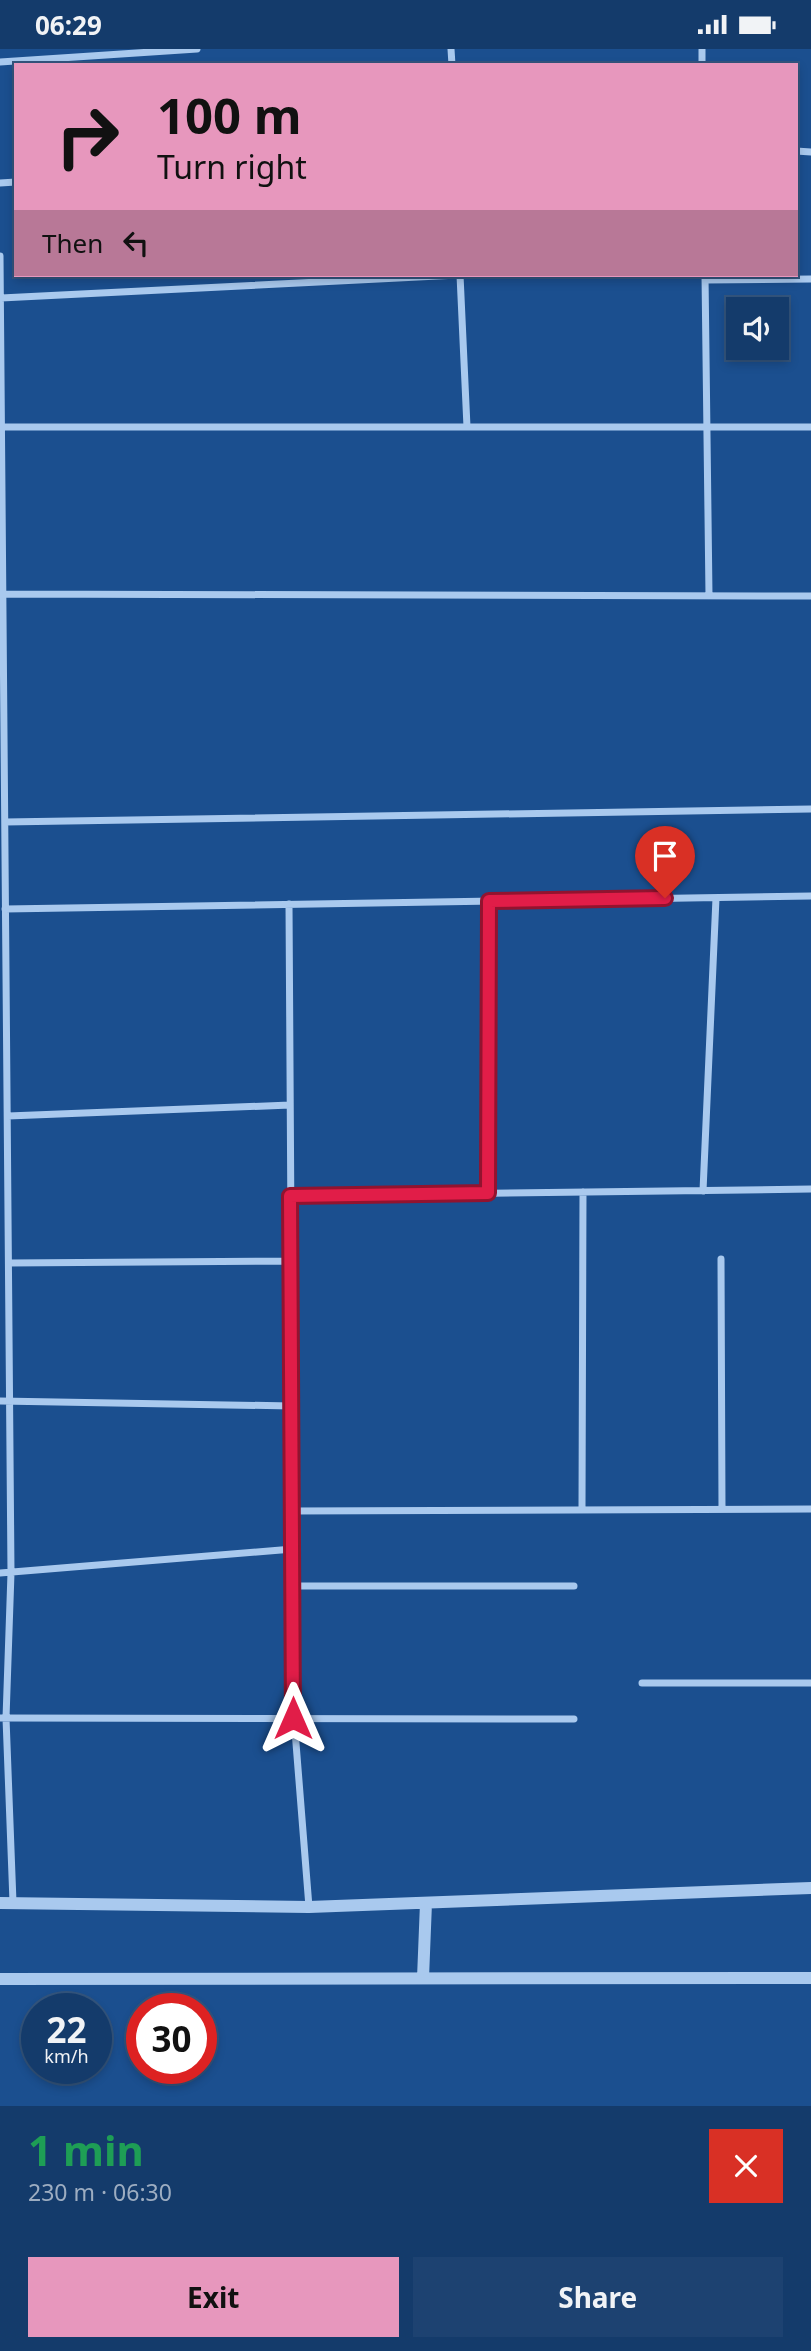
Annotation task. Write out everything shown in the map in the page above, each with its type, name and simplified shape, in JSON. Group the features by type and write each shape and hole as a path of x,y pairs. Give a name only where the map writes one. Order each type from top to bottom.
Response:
{"street":[{"path":"0,62 197,49"},
{"path":"0,256 2,774 5,822 3,959 8,1116 4,1214 9,1263 12,1573 3,1718 6,1902 309,1907 811,1888"},
{"path":"1,298 419,277"},
{"path":"459,277 467,427"},
{"path":"709,596 705,278 811,279"},
{"path":"1,427 811,427"},
{"path":"1,594 811,596"},
{"path":"5,822 811,809"},
{"path":"5,909 811,896"},
{"path":"703,1191 716,898"},
{"path":"488,1193 489,901"},
{"path":"289,904 293,1718 309,1907"},
{"path":"8,1116 290,1105"},
{"path":"290,1196 811,1189"},
{"path":"582,1509 583,1192"},
{"path":"721,1259 722,1509"},
{"path":"9,1263 291,1261"},
{"path":"0,1401 292,1406"},
{"path":"292,1511 811,1509"},
{"path":"0,1573 293,1549"},
{"path":"293,1586 574,1586"},
{"path":"642,1683 811,1683"},
{"path":"3,1718 574,1719"},
{"path":"423,1978 426,1903"},
{"path":"0,1979 811,1978"}],"route":[{"path":"293,1718 290,1196 488,1193 489,901 665,898"}]}
